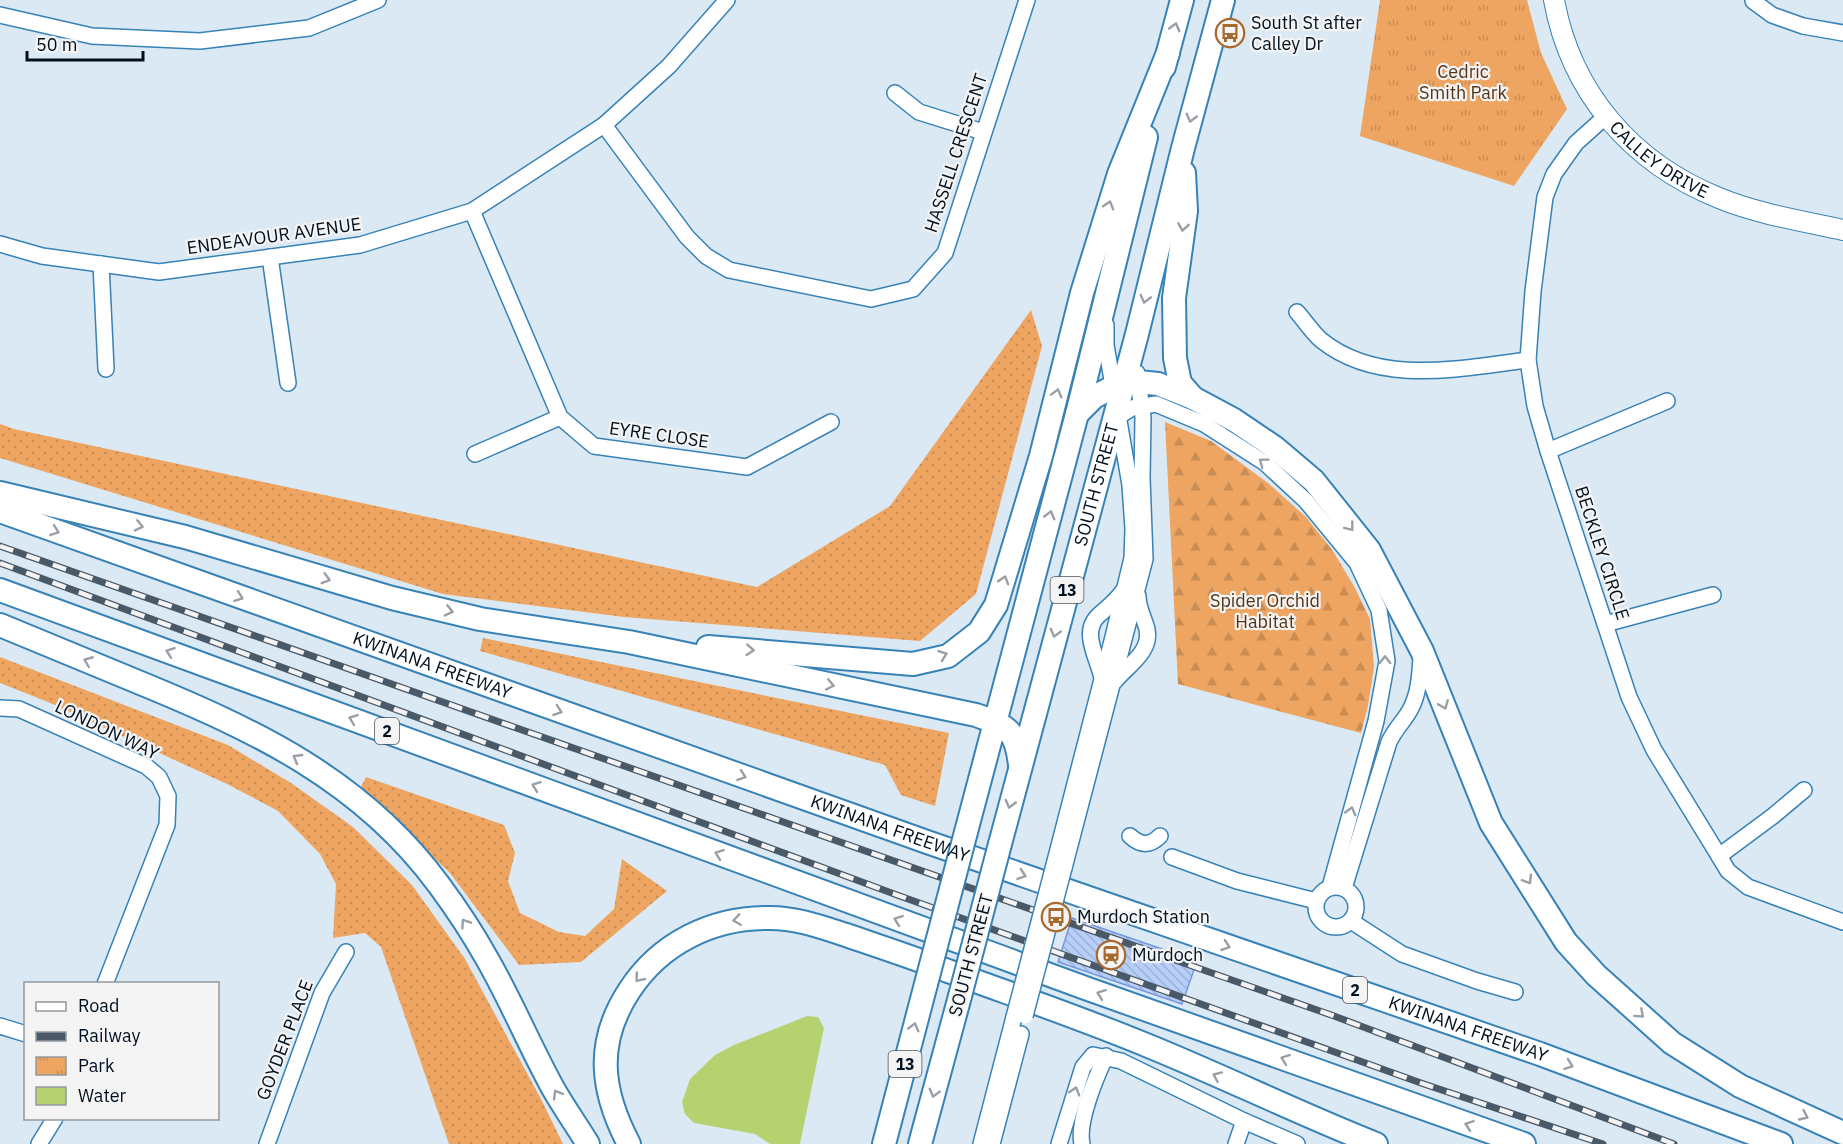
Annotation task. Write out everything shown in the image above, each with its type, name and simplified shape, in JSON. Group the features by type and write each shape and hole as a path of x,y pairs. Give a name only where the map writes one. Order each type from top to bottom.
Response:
{"highway":[{"name":"SOUTH STREET","path":"884,1144 1077,414 1182,0"},
{"name":"SOUTH STREET","path":"921,1144 1020,765 1129,397 1137,334 1222,0"},
{"path":"629,642 784,652 913,664 948,656 979,632 996,605 1041,456 1082,293 1119,174 1168,53"},
{"path":"1183,148 1186,211 1174,298 1174,348 1180,383 1193,398"},
{"path":"1077,414 1094,397 1129,397 1158,384 1193,398 1234,420 1274,447 1314,481 1369,550 1422,651 1491,823 1566,942 1596,975 1672,1043 1740,1086 1843,1133"},
{"path":"0,493 185,537 392,598 480,619 629,642 976,716 995,722 1014,736 1020,765"},
{"name":"KWINANA FREEWAY","path":"0,512 905,834 1539,1054 1781,1144"},
{"name":"2","path":"0,590 1077,985 1524,1144"},
{"path":"0,625 241,726 315,768 353,795 415,856 438,883 469,928 554,1090 588,1144"},
{"path":"629,1144 612,1107 607,1085 605,1055 608,1033 626,996 651,964 682,940 723,923 769,918 795,919 920,960 1150,1046 1376,1144"}],"main road":[{"name":"CALLEY DRIVE","path":"1554,0 1570,56 1605,117 1656,164 1684,182 1742,207 1843,230"}],"street":[{"path":"0,15 92,36 200,41 309,28 378,0"},
{"name":"ENDEAVOUR AVENUE","path":"0,244 42,256 159,272 360,245 472,211 604,125 669,66 727,0"},
{"name":"HASSELL CRESCENT","path":"604,125 687,237 706,256 729,270 872,299 913,289 945,253 1027,0"},
{"path":"1753,2 1772,15 1803,26 1843,33"},
{"path":"895,93 919,112 983,132"},
{"name":"BECKLEY CIRCLE","path":"1605,117 1576,143 1554,174 1545,197 1534,279 1528,360 1535,406 1548,451 1629,697 1654,750 1728,871 1748,887 1843,922"},
{"name":"EYRE CLOSE","path":"472,211 560,417 594,446 747,467 831,422"},
{"path":"270,257 288,383"},
{"path":"100,264 106,369"},
{"path":"981,1144 991,1126 1132,586 1145,559 1129,397 1114,341 1110,280"},
{"path":"1297,312 1321,339 1344,354 1376,367 1397,370 1444,370 1528,360"},
{"path":"1107,683 1138,658 1143,652 1148,636 1126,612 1118,598 1132,586 1129,397"},
{"path":"1129,397 1204,424 1265,463 1306,501 1357,562 1379,610 1387,661 1376,721 1345,836 1337,888"},
{"path":"1548,451 1667,401"},
{"path":"475,454 560,417"},
{"path":"1605,624 1713,596"},
{"path":"1107,683 1091,644 1091,628 1100,614 1126,612"},
{"path":"1337,888 1363,826 1389,742 1396,728 1411,709 1419,681 1422,651"},
{"path":"1094,652 1112,664 1131,663 1138,658"},
{"name":"LONDON WAY","path":"0,708 19,709 146,766 159,777 168,795 167,825 106,982"},
{"path":"1719,856 1804,790"},
{"path":"1345,836 1355,834 1363,826"},
{"path":"1130,836 1141,844 1148,844 1160,836"},
{"path":"1172,857 1237,881 1317,901"},
{"path":"1337,888 1353,897 1356,903 1355,915 1351,921 1339,927 1326,925 1317,915 1317,901 1324,890 1337,888"},
{"path":"1351,921 1402,954 1515,992"},
{"name":"GOYDER PLACE","path":"267,1144 322,993 346,952"},
{"path":"0,1026 24,1033"},
{"path":"1059,1144 1083,1067 1093,1055 1121,1061 1244,1121 1297,1144"},
{"path":"1082,1144 1081,1130 1088,1100 1106,1056"},
{"path":"39,1144 54,1120"},
{"path":"1236,1144 1244,1121"},
{"path":"975,1144 991,1126"},
{"path":"991,1126 992,1144"},
{"path":"991,1126 998,1144"}],"green space":[{"name":"Cedric Smith Park","path":"1380,0 1527,0 1541,53 1567,109 1514,186 1360,136"},
{"path":"1031,310 1042,346 976,594 920,641 624,617 443,594 0,458 0,424 14,429 757,587 890,506"},
{"name":"Spider Orchid Habitat","path":"1165,422 1211,441 1268,483 1306,517 1333,551 1370,619 1374,667 1361,733 1178,684"},
{"path":"483,638 949,733 935,806 901,795 885,765 480,651"},
{"path":"0,657 228,745 291,783 353,827 412,885 465,959 563,1144 449,1144 381,947 365,933 333,938 336,884 320,854 278,811 227,784 48,702 0,683"},
{"path":"366,777 504,825 515,853 508,881 520,913 559,932 585,936 614,909 622,859 667,891 581,962 519,965 450,873 360,789"}],"water":[{"path":"807,1016 818,1017 824,1028 800,1144 770,1144 755,1134 694,1123 685,1114 682,1102 690,1079 715,1055"}],"building":[{"path":"1072,918 1197,961 1182,1004 1058,962"}],"railway":[{"path":"0,546 1334,1016 1674,1144"},
{"path":"0,563 897,895 1421,1083 1603,1144"}],"place":[{"name":"South St after Calley Dr","path":"1230,33"},
{"name":"Murdoch Station","path":"1056,917"},
{"name":"Murdoch","path":"1111,955"}]}
